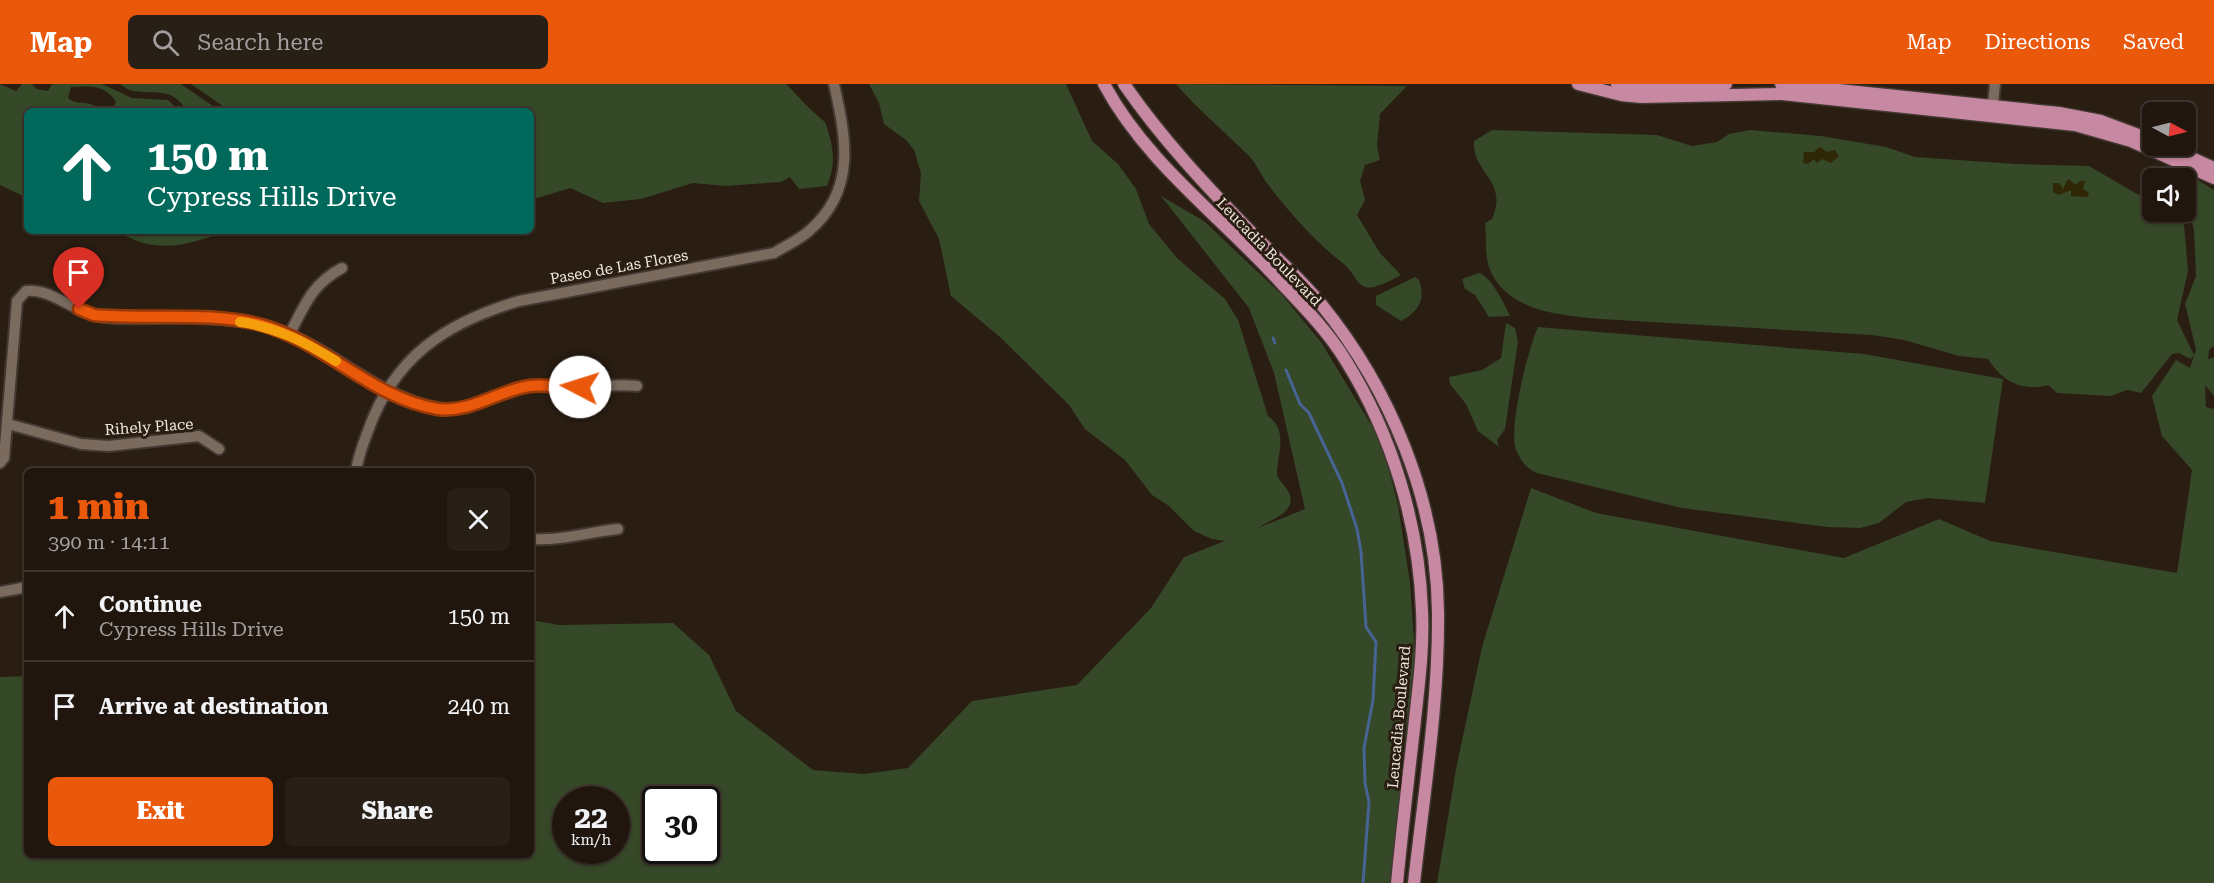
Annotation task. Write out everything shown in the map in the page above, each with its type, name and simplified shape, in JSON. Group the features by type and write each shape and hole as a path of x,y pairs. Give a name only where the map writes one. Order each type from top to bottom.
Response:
{"main road":[{"name":"Leucadia Boulevard","path":"1104,84 1137,132 1184,186 1267,266 1308,312 1345,360 1371,406 1392,453 1416,548 1422,612 1420,680 1397,883"},
{"name":"Leucadia Boulevard","path":"1124,84 1151,123 1204,183 1320,302 1356,351 1383,398 1404,447 1421,497 1431,541 1438,610 1436,681 1414,883"},
{"path":"1578,84 1612,93 1641,97 1782,94 2102,121 2142,136"},
{"path":"1617,84 1659,87 1726,84"},
{"path":"1780,84 1992,111 2093,128 2131,141 2214,178"},
{"path":"2187,156 2214,168"}],"street":[{"name":"Paseo de Las Flores","path":"357,468 384,390 414,356 435,339 486,311 519,301 774,253 809,231 833,205 845,168 844,130 834,84"},
{"path":"1992,111 1995,84"},
{"path":"289,335 308,299 322,279 342,268"},
{"path":"0,463 4,458 8,424 17,301 26,291 38,290 94,315 220,320 261,325 289,335 384,390 412,402 440,409 464,408 528,386 550,384 568,389 610,384 637,386"},
{"name":"Rihely Place","path":"8,424 81,444 109,446 199,436 219,449"},
{"path":"534,539 558,541 587,532 618,530"},
{"path":"0,592 24,588"}],"green space":[{"path":"0,84 16,91 22,84 32,84 37,89 48,91 52,84 102,84 132,98 168,100 176,108 138,108 135,106 113,108 116,102 102,89 84,86 71,87 68,98 98,108 24,108 24,197 0,185"},
{"path":"120,84 181,84 216,108 185,108 170,95 138,92"},
{"path":"191,84 786,84 825,122 832,146 833,161 827,186 799,189 790,177 781,182 725,186 693,183 641,199 603,203 570,188 534,199 534,108 226,108"},
{"path":"869,84 1066,84 1092,141 1118,164 1136,189 1149,224 1178,259 1225,299 1238,320 1268,416 1278,429 1280,443 1277,475 1291,498 1287,510 1258,528 1305,509 1274,373 1249,308 1161,196 1204,221 1282,295 1321,342 1381,441 1398,505 1410,582 1415,655 1391,883 0,883 0,677 24,676 24,858 534,858 534,621 559,625 673,623 709,655 736,711 813,770 864,774 908,768 972,701 1077,685 1151,608 1184,557 1225,541 1212,539 1194,531 1169,506 1152,495 1125,460 1085,429 1069,405 1001,338 951,296 939,239 919,201 921,173 914,150 906,140 884,124 879,103"},
{"path":"1176,84 1407,86 1380,114 1377,146 1380,160 1365,165 1360,181 1365,200 1357,215 1380,253 1401,275 1377,286 1363,286 1347,267 1323,247 1293,215 1266,182 1248,155"},
{"path":"1492,130 1657,135 1692,146 1717,142 1729,134 1750,130 1821,136 1886,147 1915,157 2089,166 2142,196 2142,222 2184,222 2188,271 2177,320 2194,355 2196,350 2185,304 2196,276 2192,222 2196,222 2196,179 2214,190 2214,346 2209,350 2208,359 2214,357 2214,396 2205,385 2206,407 2214,409 2214,883 1437,883 1456,769 1482,647 1531,488 1596,513 1844,558 1939,519 1990,541 2177,573 2192,470 2162,436 2152,396 2176,360 2190,368 2194,356 2190,359 2179,353 2172,354 2141,393 2127,390 2111,396 2057,393 2048,385 2029,387 2013,383 1999,373 1988,359 1959,356 1904,340 1872,335 1569,316 1522,303 1498,284 1490,270 1485,223 1492,219 1496,206 1496,195 1478,162 1474,141"},
{"path":"122,234 144,236 145,234 218,234 171,246 158,246 131,239"},
{"path":"1479,273 1493,285 1510,316 1489,317 1475,295 1465,289 1462,279"},
{"path":"1415,277 1419,280 1421,287 1421,299 1416,309 1407,317 1401,321 1376,305 1376,296"},
{"path":"1506,323 1515,328 1518,341 1505,429 1497,440 1499,447 1478,431 1466,404 1450,384 1449,377 1482,370 1501,358"},
{"path":"1538,327 1864,354 2003,379 1985,503 1928,498 1906,502 1879,523 1860,528 1828,527 1682,508 1537,473 1522,461 1514,440 1520,389"}],"sand":[{"path":"1820,147 1827,152 1835,150 1839,156 1831,163 1822,159 1817,163 1814,159 1808,164 1803,163 1804,152 1814,152"},
{"path":"2068,179 2076,185 2080,181 2085,181 2083,189 2089,193 2087,197 2071,196 2071,190 2059,195 2053,192 2053,183 2059,183 2063,189"}],"waterway":[{"path":"1273,338 1275,343"},
{"path":"1286,370 1300,404 1309,413 1342,483 1357,529 1361,552 1366,627 1376,642 1373,700 1364,748 1365,783 1369,802 1363,883"}],"slow traffic":[{"path":"240,322 261,325 289,335 336,361"}],"route":[{"path":"79,309 94,315 126,318 166,317 261,325 308,344 384,390 412,402 440,409 464,408 528,386 550,384 568,389 580,387"}]}
